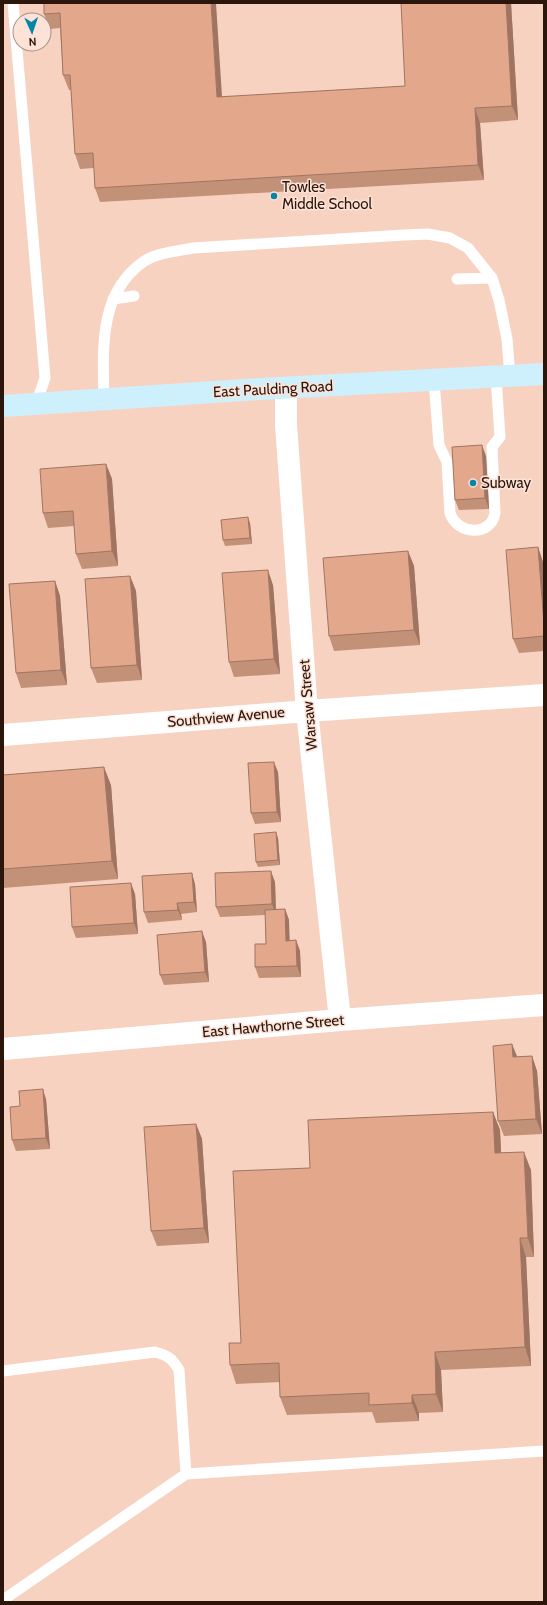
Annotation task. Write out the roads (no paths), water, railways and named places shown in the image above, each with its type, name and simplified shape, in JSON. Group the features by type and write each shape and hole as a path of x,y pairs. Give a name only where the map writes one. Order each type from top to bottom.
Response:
{"main road":[{"name":"East Paulding Road","path":"3,406 544,374"}],"street":[{"name":"Warsaw Street","path":"286,389 286,425 307,711 340,1020"},
{"name":"Southview Avenue","path":"3,735 307,711 544,695"},
{"name":"East Hawthorne Street","path":"3,1049 340,1020 544,1005"}],"lane":[{"path":"13,3 45,378 36,404"},
{"path":"104,400 105,320 112,299 124,279 144,261 166,253 193,248 428,234 450,238 468,248 492,278 499,300 507,339 503,377 500,437 492,447 495,513 494,520 490,525 483,529 468,530 459,527 453,521 450,513 447,462 440,445 434,381"},
{"path":"457,279 492,278"},
{"path":"112,299 134,296"},
{"path":"3,1371 155,1352 167,1355 174,1361 179,1370 186,1474"},
{"path":"3,1600 186,1474 544,1452"}],"place":[{"name":"Towles Middle School","path":"274,196"},
{"name":"Subway","path":"473,483"}]}
